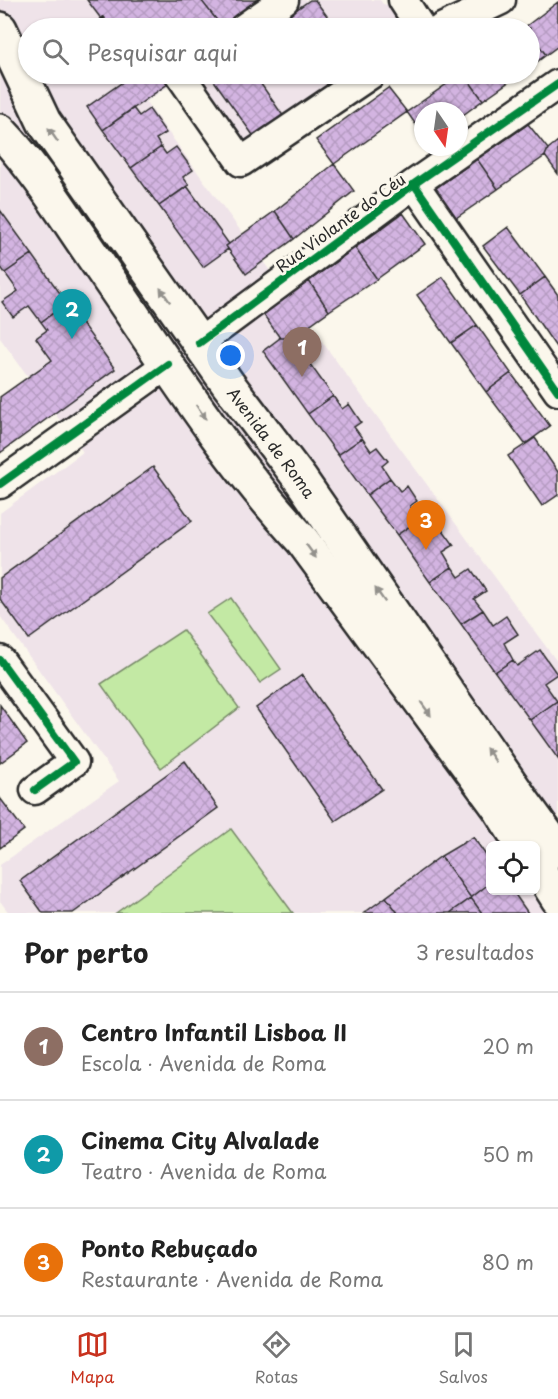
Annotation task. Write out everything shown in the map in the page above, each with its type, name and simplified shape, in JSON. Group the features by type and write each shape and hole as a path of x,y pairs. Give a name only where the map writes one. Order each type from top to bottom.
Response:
{"main road":[{"name":"Avenida de Roma","path":"0,29 18,67"},
{"name":"Avenida de Roma","path":"26,84 44,122 228,384 301,480 558,850"},
{"path":"0,131 70,223 217,435 258,490 309,549 499,808 520,841"},
{"path":"168,364 199,343"},
{"path":"540,870 558,899"}],"street":[{"path":"258,18 284,0"},
{"path":"403,0 415,18"},
{"path":"462,18 501,0"},
{"path":"186,84 241,162 356,84"},
{"name":"Rua Violante do Céu","path":"199,343 414,184 558,84"},
{"path":"414,184 558,391"},
{"path":"0,484 168,364"},
{"path":"0,660 74,762 35,790"}],"shaded area":[{"path":"0,0 288,0 262,18 18,18 18,84 171,84 146,102 558,663 558,913 436,913 410,879 364,913 9,913 0,901 0,865 119,781 0,616 0,513 83,452 0,338"},
{"path":"299,0 380,0 383,4 389,5 398,18 272,18"},
{"path":"202,84 329,84 245,145"}],"green space":[{"path":"231,598 281,669 260,683 207,614"},
{"path":"183,630 239,708 161,768 101,684"},
{"path":"231,829 293,913 116,913"}],"building":[{"path":"87,0 278,0 253,18 100,18"},
{"path":"201,0 262,0 264,3 243,18 215,18"},
{"path":"310,0 315,0 328,18 285,18"},
{"path":"558,2 558,46 546,55 540,47 540,18 537,18"},
{"path":"540,47 546,55 540,60"},
{"path":"120,84 168,84 103,130 87,107"},
{"path":"216,84 261,84 284,117 255,138"},
{"path":"447,84 471,84 483,100 468,111 468,102 421,102"},
{"path":"471,84 506,84 483,100"},
{"path":"388,88 407,112 334,164 316,140"},
{"path":"414,107 414,122 407,112"},
{"path":"133,108 139,116 149,109 166,133 156,139 161,147 131,168 103,130"},
{"path":"528,124 548,149 545,156 498,189 477,159"},
{"path":"558,141 558,174 545,156 548,149"},
{"path":"161,147 166,154 176,147 193,170 183,177 189,185 159,206 131,168"},
{"path":"477,159 498,189 453,220 432,191"},
{"path":"334,164 354,191 294,239 275,211"},
{"path":"187,186 229,244 226,246 228,249 203,267 159,206"},
{"path":"0,210 32,254 5,273 0,266"},
{"path":"275,211 294,239 246,274 226,246"},
{"path":"403,213 425,244 377,279 355,248"},
{"path":"508,227 545,277 520,295 483,246"},
{"path":"355,248 377,279 329,311 309,281"},
{"path":"32,254 67,303 41,322 29,306 13,317 2,302 18,291 5,273"},
{"path":"443,277 477,325 451,343 417,295"},
{"path":"545,277 558,295 558,345 556,347 520,295"},
{"path":"309,281 329,311 291,338 280,338 263,314"},
{"path":"67,303 115,369 0,453 0,397 52,360 36,338 47,330 41,322"},
{"path":"477,325 511,373 486,392 451,343"},
{"path":"280,338 291,338 333,396 308,414 263,351"},
{"path":"511,373 550,426 525,444 486,392"},
{"path":"333,396 342,409 349,404 361,422 354,427 362,438 338,455 308,414"},
{"path":"362,438 371,451 377,447 388,461 382,466 390,478 367,495 338,455"},
{"path":"535,438 558,472 558,495 542,506 508,456"},
{"path":"153,467 192,521 29,639 0,599 0,578"},
{"path":"390,478 400,491 407,486 417,501 410,506 420,519 397,535 367,495"},
{"path":"420,519 428,531 438,523 454,545 443,552 452,567 430,582 397,535"},
{"path":"452,567 459,577 471,569 486,591 474,599 483,610 461,624 430,582"},
{"path":"483,610 493,625 506,616 518,634 504,643 513,660 495,672 461,624"},
{"path":"540,650 557,674 544,683 557,701 530,720 495,672 513,660 517,666"},
{"path":"302,675 382,789 335,821 256,708"},
{"path":"558,702 558,759 530,720"},
{"path":"0,705 27,743 0,763"},
{"path":"185,761 218,808 73,913 43,913 20,881"},
{"path":"0,798 24,830 0,848"},
{"path":"473,837 486,855 486,886 471,898 441,856"},
{"path":"441,856 471,898 450,913 398,913 386,897"},
{"path":"486,886 486,895 515,895 528,913 482,913 471,898"},
{"path":"386,897 398,913 364,913"},
{"path":"471,898 482,913 450,913"}],"cycle path":[{"path":"199,343 414,184 558,84"},
{"path":"414,184 558,391"},
{"path":"0,484 168,364"},
{"path":"0,660 74,762 35,790"}],"place":[{"name":"Cinema City Alvalade","path":"72,339"},
{"name":"Centro Infantil Lisboa II","path":"302,377"},
{"name":"Ponto Rebuçado","path":"426,550"}]}
